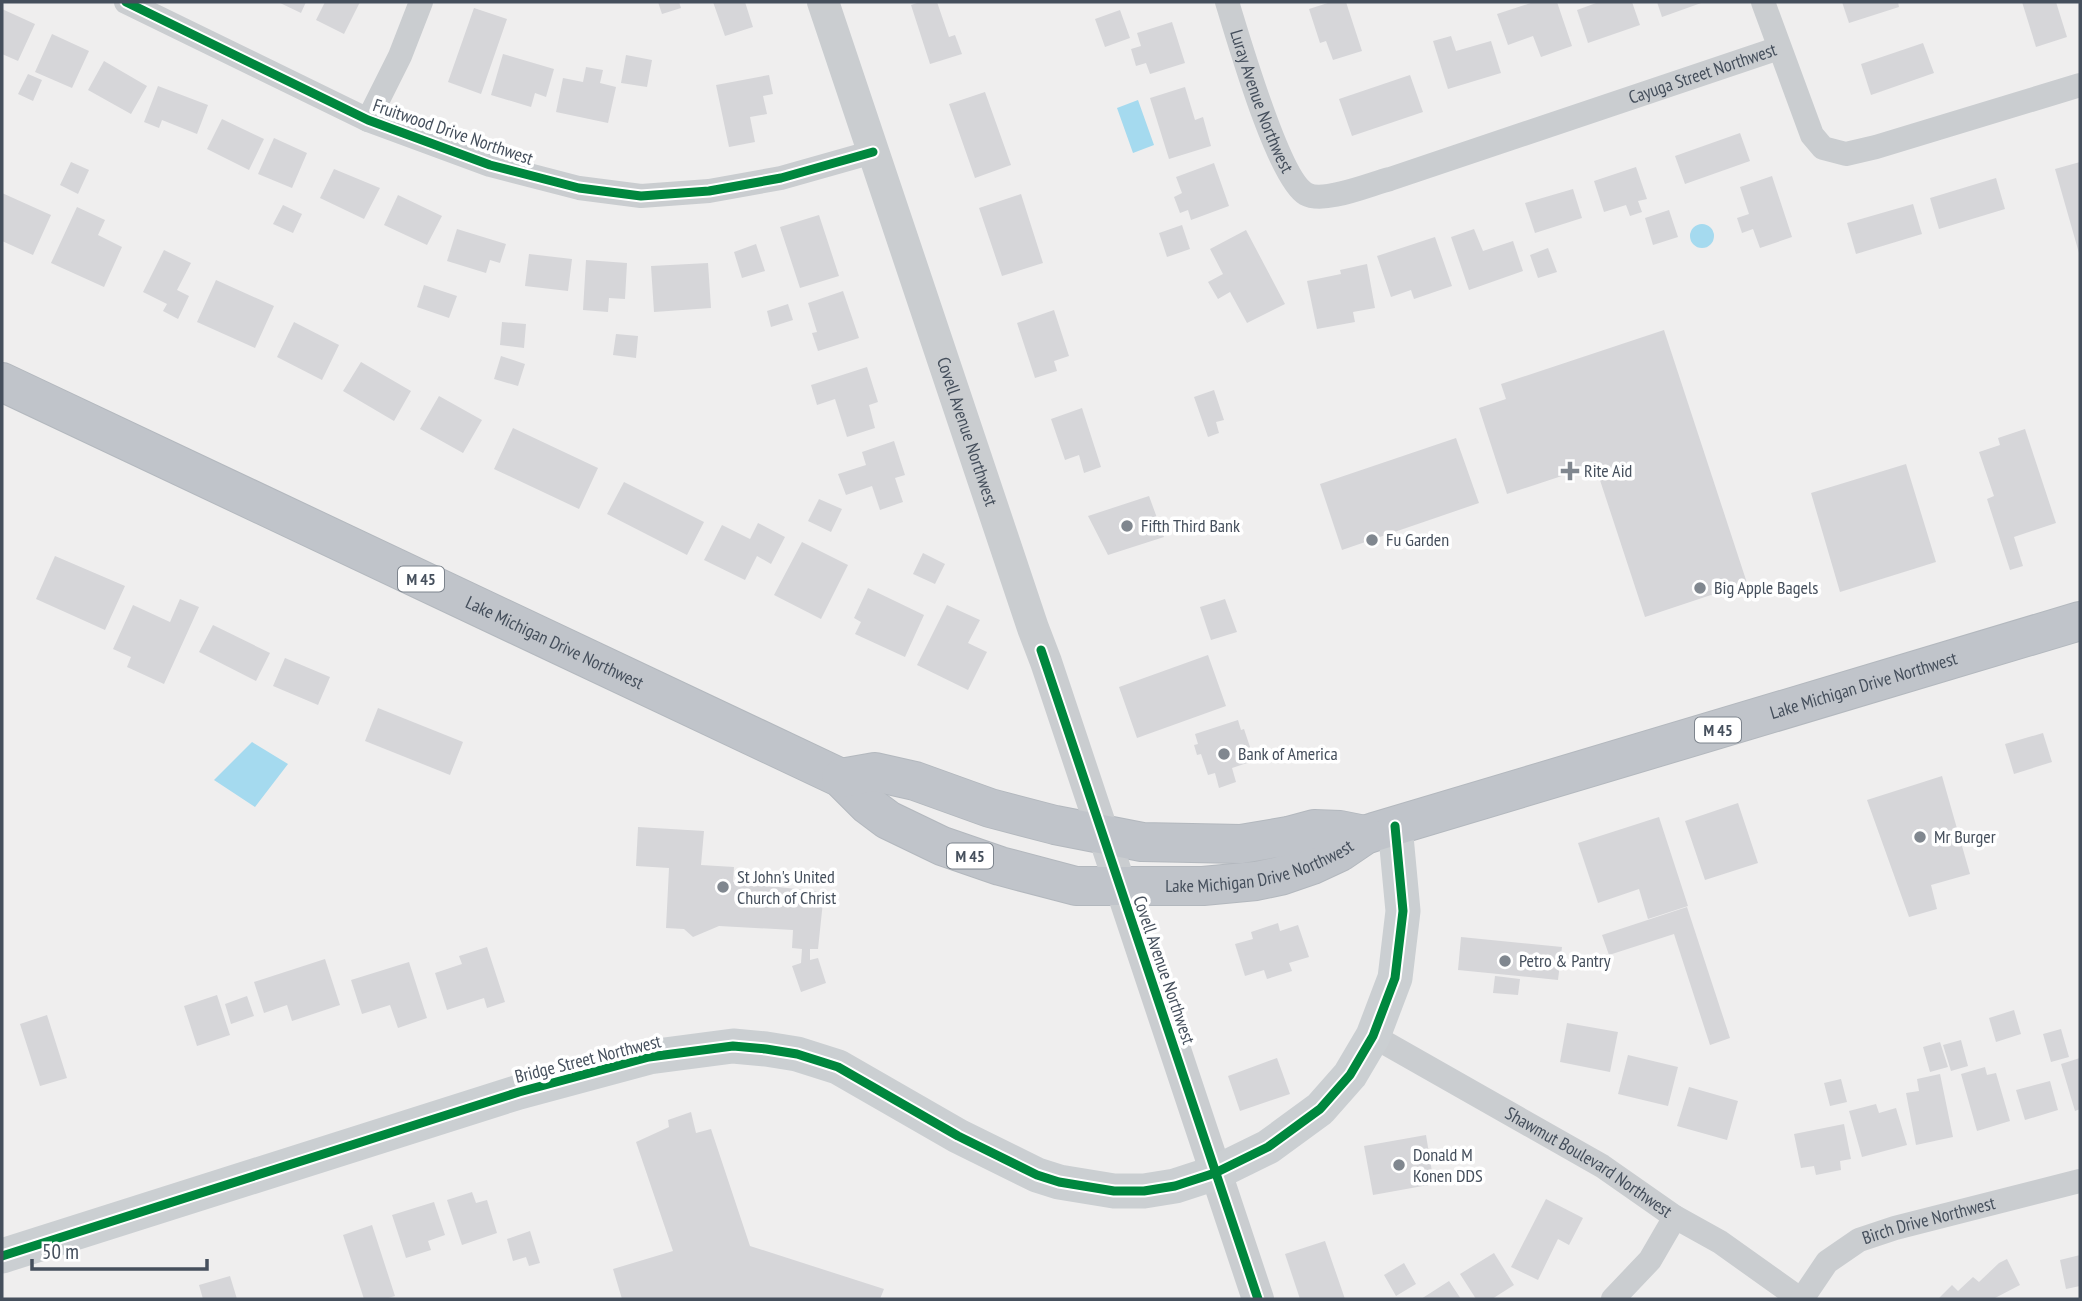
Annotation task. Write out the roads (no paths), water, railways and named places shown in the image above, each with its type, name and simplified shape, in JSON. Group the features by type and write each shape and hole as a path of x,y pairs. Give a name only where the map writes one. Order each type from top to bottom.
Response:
{"highway":[{"name":"Lake Michigan Drive Northwest","path":"2,382 841,778 867,805 888,820 942,846 1000,866 1076,886 1226,884 1280,876 1340,852 1380,831 2080,621"},
{"name":"Lake Michigan Drive Northwest","path":"841,778 875,772 915,781 989,808 1055,825 1142,842 1217,845 1266,840 1314,829 1380,831"}],"main road":[{"name":"Bridge Street Northwest","path":"2,1256 519,1092 649,1057 733,1046 797,1054 838,1067 958,1136 1037,1175 1059,1182 1114,1191 1144,1191 1175,1186 1215,1173 1268,1147 1320,1109 1350,1075 1373,1036 1395,978 1403,911 1380,831"}],"street":[{"name":"Fruitwood Drive Northwest","path":"126,2 368,120 491,165 579,188 641,196 709,191 781,178 873,152"},
{"path":"368,120 400,56 421,2"},
{"name":"Covell Avenue Northwest","path":"823,2 1258,1299"},
{"name":"Luray Avenue Northwest","path":"1227,2 1263,113 1289,176 1307,194"},
{"path":"1763,2 1779,48"},
{"name":"Cayuga Street Northwest","path":"1307,194 1326,197 1390,179 1779,48 1812,135 1822,148 1846,154 2080,85"},
{"name":"Shawmut Boulevard Northwest","path":"1373,1036 1602,1166 1675,1217 1720,1242 1801,1299"},
{"name":"Birch Drive Northwest","path":"1801,1299 1827,1262 1859,1240 1895,1228 2080,1181"},
{"path":"1613,1299 1650,1260 1675,1217"}],"water":[{"path":"1138,100 1154,145 1133,153 1117,108"},
{"path":"1702,224 1711,227 1714,236 1711,245 1702,248 1693,245 1690,236 1693,227"},
{"path":"252,742 288,764 255,807 214,780"}],"place":[{"name":"Rite Aid","path":"1570,471"},
{"name":"Fifth Third Bank","path":"1127,526"},
{"name":"Fu Garden","path":"1372,540"},
{"name":"Big Apple Bagels","path":"1700,588"},
{"name":"Bank of America","path":"1224,754"},
{"name":"Mr Burger","path":"1920,837"},
{"name":"St John's United Church of Christ","path":"723,887"},
{"name":"Petro & Pantry","path":"1505,961"},
{"name":"Donald M Konen DDS","path":"1399,1165"}]}
